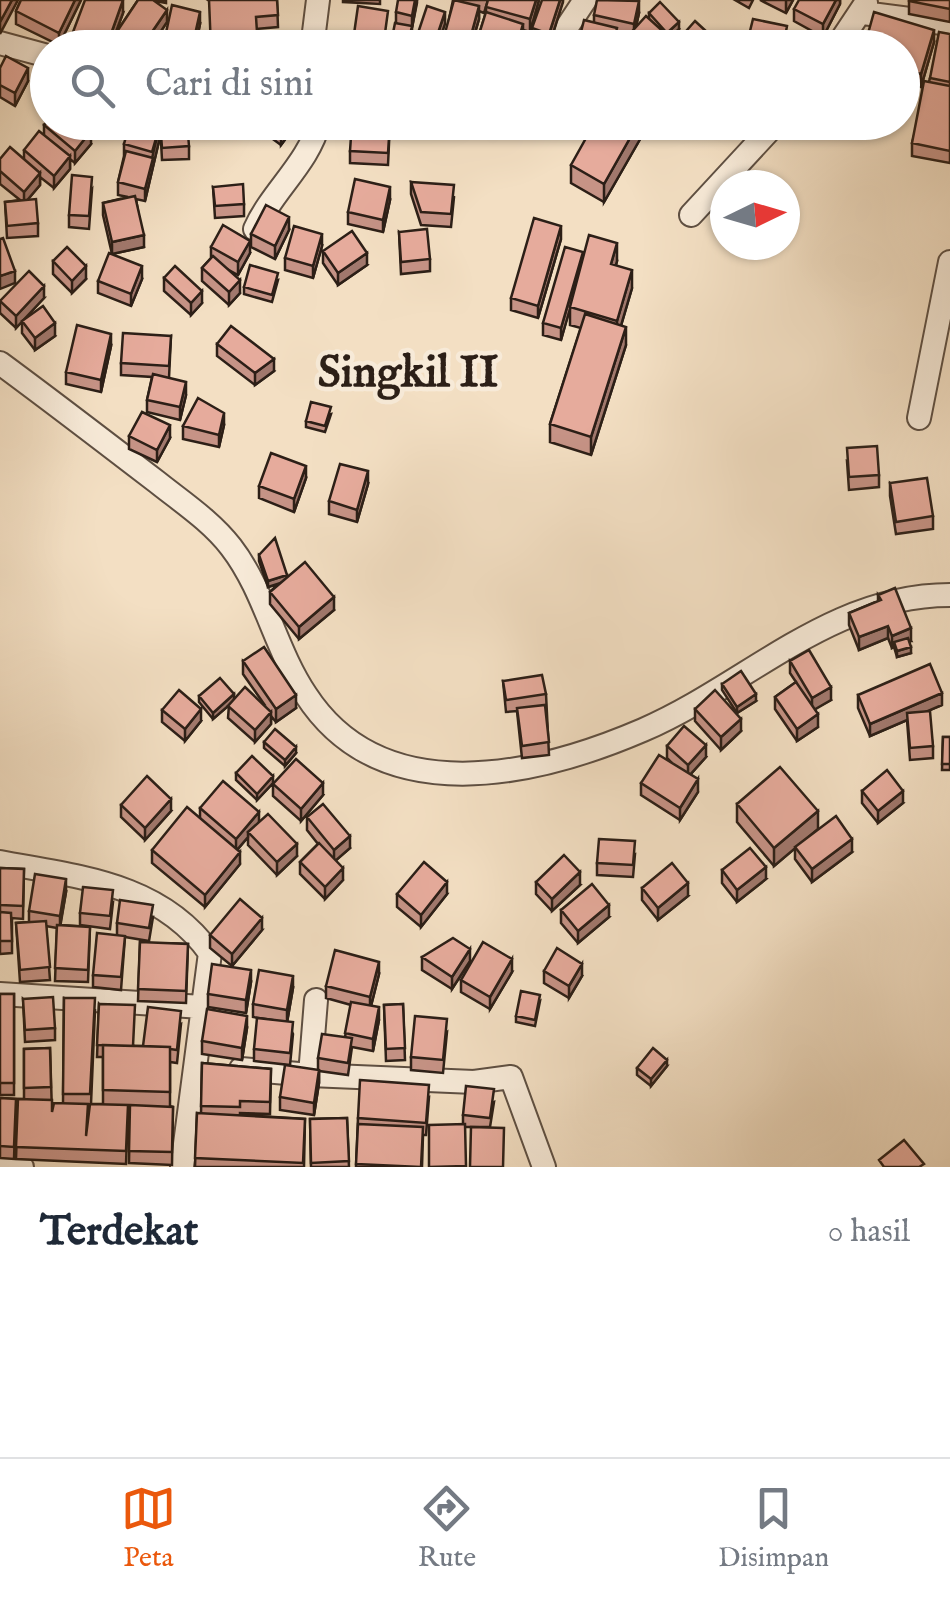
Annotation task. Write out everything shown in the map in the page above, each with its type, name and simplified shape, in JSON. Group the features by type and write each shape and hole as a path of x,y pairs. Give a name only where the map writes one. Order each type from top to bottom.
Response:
{"street":[{"path":"314,30 318,0"},
{"path":"565,30 585,0"},
{"path":"848,30 866,3 950,24"},
{"path":"0,43 30,51"},
{"path":"256,229 267,204 280,194 313,140"},
{"path":"691,215 760,140"},
{"path":"919,418 950,262"},
{"path":"0,364 143,471 229,544 248,571 306,696 341,735 389,764 462,775 574,756 661,721 823,625 897,599 950,595"},
{"path":"0,862 119,885 170,910 191,926 210,953 198,1064 180,1116 182,1167"},
{"path":"0,994 202,1008"},
{"path":"310,1075 316,1000"},
{"path":"198,1064 310,1075 474,1082 511,1077 544,1167"},
{"path":"0,1165 22,1167"}],"building":[{"path":"0,0 12,0 0,22"},
{"path":"21,0 75,0 60,30 16,11"},
{"path":"85,0 123,0 112,30 74,30"},
{"path":"138,0 153,0 167,10 153,30 118,30"},
{"path":"209,0 277,0 278,15 256,17 257,30 210,30"},
{"path":"398,0 415,0 412,16 396,12"},
{"path":"454,0 479,6 472,30 446,30"},
{"path":"488,0 536,0 530,19 486,7"},
{"path":"542,0 560,0 550,30 532,28"},
{"path":"597,0 639,1 634,24 594,15"},
{"path":"799,0 836,0 823,24 794,9"},
{"path":"950,0 950,9 909,1"},
{"path":"660,2 679,22 664,30 649,13"},
{"path":"172,5 200,12 196,30 167,30"},
{"path":"358,6 388,11 385,30 355,30"},
{"path":"427,6 445,12 439,30 419,30"},
{"path":"486,12 523,24 521,30 480,30"},
{"path":"874,12 934,30 921,74 920,30 869,30"},
{"path":"646,16 661,30 633,30"},
{"path":"753,19 787,26 786,30 750,30"},
{"path":"584,20 617,28 617,30 582,30"},
{"path":"695,21 705,30 687,30"},
{"path":"395,23 412,26 411,30 394,30"},
{"path":"939,32 950,34 950,82 930,78"},
{"path":"6,56 28,68 15,93 0,85 0,68"},
{"path":"924,81 950,86 950,151 912,143 920,140"},
{"path":"32,140 50,140 70,156 54,176 24,150"},
{"path":"62,140 84,140 75,151"},
{"path":"125,140 156,140 152,152 124,144"},
{"path":"161,140 188,140 189,146 162,148"},
{"path":"351,140 389,140 388,153 350,151"},
{"path":"585,140 629,140 604,184 571,165"},
{"path":"10,147 40,173 24,192 0,171 0,159"},
{"path":"126,151 153,158 145,189 118,182"},
{"path":"72,175 92,177 89,216 69,215"},
{"path":"355,179 390,187 383,220 348,212"},
{"path":"411,182 454,185 451,214 421,212"},
{"path":"243,184 244,204 215,206 213,187"},
{"path":"135,196 144,235 112,242 103,203"},
{"path":"36,199 38,223 7,226 5,202"},
{"path":"266,205 289,217 275,246 251,234"},
{"path":"534,218 561,226 538,306 511,298"},
{"path":"223,225 250,241 238,262 211,247"},
{"path":"294,226 322,234 313,266 285,258"},
{"path":"427,229 430,259 401,262 399,232"},
{"path":"352,231 367,253 338,273 323,251"},
{"path":"589,235 617,243 611,264 632,270 617,321 570,307"},
{"path":"3,238 15,271 0,276 0,239"},
{"path":"67,247 86,266 72,281 53,261"},
{"path":"565,247 583,252 561,328 543,323"},
{"path":"109,253 142,266 131,294 98,281"},
{"path":"213,256 240,280 229,292 202,268"},
{"path":"250,265 278,273 272,295 244,287"},
{"path":"175,266 202,291 191,303 164,278"},
{"path":"29,271 44,286 16,316 0,301"},
{"path":"43,306 55,323 35,338 22,321"},
{"path":"585,314 626,327 591,437 550,424"},
{"path":"77,325 111,334 101,380 66,372"},
{"path":"231,326 274,359 255,373 217,344"},
{"path":"123,333 171,336 169,366 121,363"},
{"path":"153,374 186,382 180,407 147,400"},
{"path":"198,398 224,413 219,435 183,426"},
{"path":"311,402 331,407 325,426 306,421"},
{"path":"142,412 170,425 157,450 129,436"},
{"path":"877,446 879,475 849,477 847,448"},
{"path":"271,453 306,466 294,499 259,486"},
{"path":"340,464 368,471 357,510 329,501"},
{"path":"927,478 933,516 896,522 890,483"},
{"path":"275,538 287,575 268,581 259,555"},
{"path":"305,562 334,597 299,627 270,592"},
{"path":"895,588 911,628 892,636 888,626 859,637 849,613 881,600 878,595"},
{"path":"908,638 911,647 897,651 894,642"},
{"path":"264,647 296,695 276,709 243,661"},
{"path":"809,650 831,687 812,698 790,661"},
{"path":"930,664 942,693 870,724 858,695"},
{"path":"741,671 756,694 737,707 722,684"},
{"path":"542,675 546,694 506,700 503,681"},
{"path":"220,678 234,694 213,713 199,696"},
{"path":"796,682 818,714 797,729 775,697"},
{"path":"245,687 271,712 255,730 228,706"},
{"path":"179,690 201,709 185,729 162,710"},
{"path":"715,690 741,719 721,737 695,709"},
{"path":"545,705 549,742 522,746 517,708"},
{"path":"930,711 933,746 910,748 907,713"},
{"path":"684,726 706,745 688,765 667,746"},
{"path":"275,729 296,747 285,760 264,742"},
{"path":"943,737 950,737 950,764 942,764"},
{"path":"659,755 698,779 680,808 641,783"},
{"path":"252,756 273,776 257,794 236,773"},
{"path":"296,759 323,783 301,809 273,784"},
{"path":"780,767 818,811 774,848 737,804"},
{"path":"887,770 903,791 878,811 862,791"},
{"path":"147,776 171,799 145,828 121,805"},
{"path":"223,781 259,812 236,839 200,808"},
{"path":"323,804 350,836 334,850 307,817"},
{"path":"187,807 240,852 205,895 152,850"},
{"path":"268,814 297,844 277,862 248,832"},
{"path":"836,816 852,839 812,869 795,847"},
{"path":"599,839 635,841 633,865 597,863"},
{"path":"319,843 343,868 325,887 300,862"},
{"path":"750,848 766,867 737,890 722,870"},
{"path":"564,855 580,872 552,899 536,882"},
{"path":"424,862 447,882 421,915 397,894"},
{"path":"672,863 688,883 658,908 642,888"},
{"path":"0,868 24,869 23,906 0,905"},
{"path":"35,874 66,879 60,916 29,911"},
{"path":"592,884 609,905 578,931 561,910"},
{"path":"83,887 113,890 110,916 80,913"},
{"path":"240,899 262,918 232,954 210,935"},
{"path":"120,900 153,905 149,928 117,923"},
{"path":"0,912 11,913 12,941 0,941"},
{"path":"46,921 50,967 20,970 16,923"},
{"path":"57,925 90,927 88,970 55,968"},
{"path":"97,933 125,936 121,977 93,975"},
{"path":"453,938 470,949 452,977 422,957"},
{"path":"140,942 188,944 186,991 138,989"},
{"path":"483,942 512,959 490,997 461,980"},
{"path":"557,948 582,964 569,986 544,971"},
{"path":"335,950 379,962 370,997 326,986"},
{"path":"212,964 251,970 246,1000 208,994"},
{"path":"259,970 293,976 287,1010 253,1004"},
{"path":"521,991 540,995 535,1020 516,1016"},
{"path":"0,994 14,994 14,1083 0,1083"},
{"path":"53,997 55,1028 25,1030 23,999"},
{"path":"64,998 95,998 90,1094 63,1094"},
{"path":"351,1002 379,1007 373,1039 345,1033"},
{"path":"99,1004 135,1005 133,1046 97,1045"},
{"path":"403,1004 405,1048 386,1049 384,1005"},
{"path":"148,1007 181,1011 177,1050 143,1046"},
{"path":"207,1009 247,1016 242,1048 202,1041"},
{"path":"415,1016 447,1019 443,1060 411,1057"},
{"path":"257,1018 293,1022 290,1053 254,1049"},
{"path":"322,1034 352,1038 348,1063 318,1058"},
{"path":"103,1045 170,1047 170,1092 103,1090"},
{"path":"50,1048 51,1087 24,1088 24,1049"},
{"path":"653,1048 667,1060 651,1079 637,1068"},
{"path":"202,1063 271,1069 270,1102 240,1101 240,1107 201,1106"},
{"path":"285,1065 319,1070 314,1103 280,1097"},
{"path":"360,1080 429,1085 426,1123 358,1118"},
{"path":"466,1086 494,1089 490,1118 463,1115"},
{"path":"0,1098 16,1099 14,1147 0,1146"},
{"path":"18,1099 52,1100 52,1112 54,1103 88,1104 86,1136 90,1104 128,1105 126,1151 16,1147"},
{"path":"130,1105 173,1107 172,1152 129,1151"},
{"path":"197,1113 305,1119 303,1163 195,1158"},
{"path":"347,1118 349,1161 311,1163 310,1119"},
{"path":"358,1124 423,1127 421,1167 356,1164"},
{"path":"465,1124 466,1166 429,1167 429,1125"},
{"path":"471,1127 504,1128 503,1167 470,1167"},
{"path":"904,1140 924,1164 884,1167 879,1160"}],"district":[{"name":"Singkil II","path":"408,370"}]}
